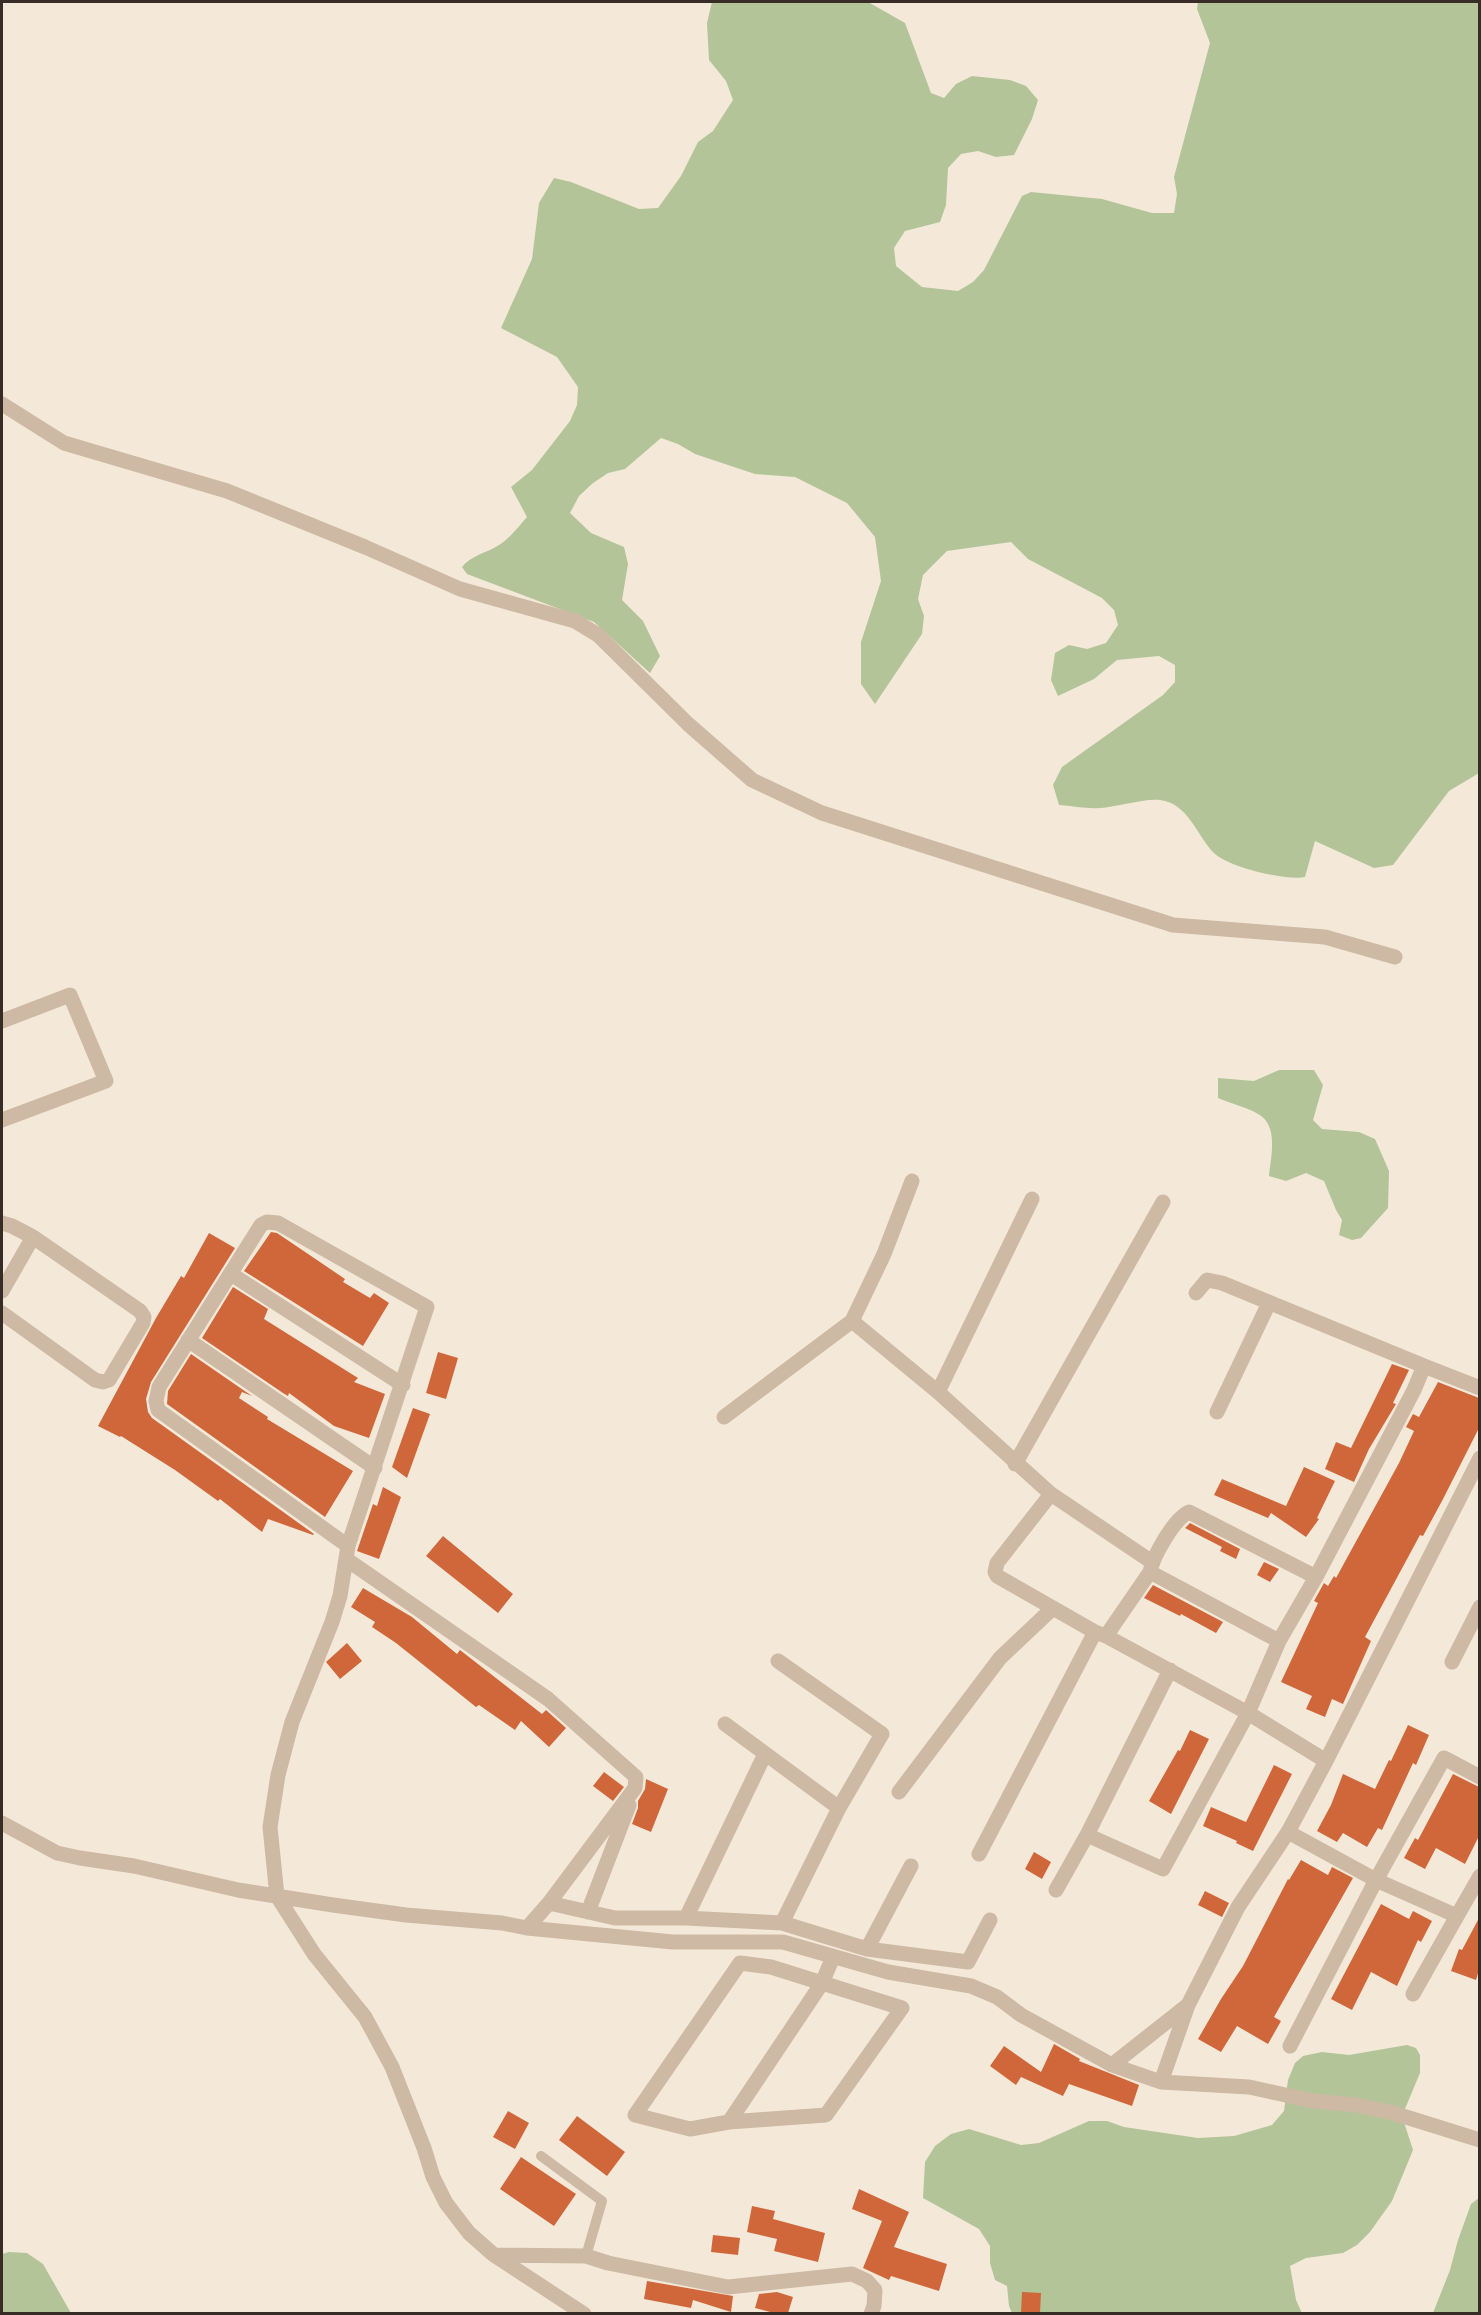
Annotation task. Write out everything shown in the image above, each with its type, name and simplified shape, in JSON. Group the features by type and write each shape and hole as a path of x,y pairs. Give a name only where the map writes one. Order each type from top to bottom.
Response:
{"street":[{"path":"2,404 64,443 227,491 460,589 575,621 598,635 688,724 752,780 822,813 1173,925 1325,937 1395,957"},
{"path":"2,1021 70,995 106,1081 2,1120"},
{"path":"724,1418 852,1321 884,1254 912,1181"},
{"path":"938,1392 1032,1199"},
{"path":"1015,1464 1163,1202"},
{"path":"584,2313 494,2254 469,2233 446,2203 432,2177 424,2148 392,2067 365,2017 314,1954 277,1896 270,1827 278,1775 292,1722 335,1614 347,1552 427,1307 278,1222 261,1224 159,1387 156,1401 158,1410 347,1552 548,1699 634,1775 637,1780 635,1788 588,1912"},
{"path":"2,1223 33,1237 140,1311 144,1317 143,1323 109,1380 103,1382 95,1380 2,1313"},
{"path":"2,1291 33,1237"},
{"path":"231,1274 403,1385"},
{"path":"1196,1293 1208,1280 1222,1283 1479,1388"},
{"path":"1217,1412 1269,1303"},
{"path":"852,1321 938,1392 1015,1464 1051,1494 1151,1567 1279,1641"},
{"path":"188,1340 375,1468"},
{"path":"1087,1835 1163,1869 1248,1713 1279,1641 1316,1577 1414,1390 1424,1366"},
{"path":"1161,2082 1188,2005 1238,1907 1288,1832 1326,1761 1479,1458"},
{"path":"1051,1494 998,1563 995,1572 1000,1579 1248,1713 1326,1761"},
{"path":"979,1854 1101,1634 1151,1567 1178,1519 1189,1512 1316,1577"},
{"path":"1452,1662 1479,1607"},
{"path":"899,1792 1000,1658 1053,1608"},
{"path":"778,1661 882,1734 839,1808 782,1923"},
{"path":"1056,1890 1087,1835 1170,1670"},
{"path":"725,1724 839,1808"},
{"path":"686,1918 765,1754"},
{"path":"1290,2046 1376,1880 1444,1758 1479,1777"},
{"path":"527,1928 549,1903 635,1788"},
{"path":"2,1823 57,1853 134,1866 277,1896 406,1915 502,1923 527,1928 673,1941 783,1942 888,1972 971,1986 997,1997 1021,2015 1112,2065 1161,2082 1249,2087 1312,2101 1356,2105 1390,2112 1479,2140"},
{"path":"1288,1832 1376,1880 1456,1916"},
{"path":"867,1949 911,1866"},
{"path":"1413,1995 1479,1876"},
{"path":"549,1903 615,1918 686,1918 782,1923 867,1949 968,1962 990,1920"},
{"path":"729,2122 822,1983 833,1957"},
{"path":"740,1963 771,1967 822,1983 903,2008 826,2115 729,2122 690,2129 635,2115 740,1963"},
{"path":"1112,2065 1188,2005"},
{"path":"494,2254 586,2256 608,2264 728,2287 852,2274 867,2281 875,2290 871,2313"}],"lane":[{"path":"541,2156 602,2201 586,2256"}],"green space":[{"path":"712,2 868,2 905,23 931,93 944,98 956,84 972,76 1010,80 1026,86 1038,100 1032,119 1014,155 996,157 978,151 961,154 948,168 946,205 940,222 905,231 894,248 896,266 922,287 958,291 973,282 984,270 1022,196 1031,192 1102,199 1152,213 1174,213 1177,194 1174,177 1210,43 1197,9 1198,2 1479,2 1479,773 1449,791 1393,865 1374,868 1315,841 1305,877 1272,875 1244,868 1214,853 1185,814 1170,802 1147,800 1095,808 1059,805 1053,785 1062,767 1163,695 1175,682 1175,665 1159,656 1117,660 1094,679 1058,696 1051,680 1055,653 1069,645 1087,649 1106,643 1118,625 1114,610 1102,598 1028,559 1011,542 947,551 923,575 918,599 924,616 922,634 875,704 861,684 861,642 881,581 875,537 847,503 795,477 755,474 695,454 678,444 661,438 625,469 608,473 579,496 570,513 591,533 624,547 628,564 622,600 643,621 660,656 650,673 594,622 467,574 462,567 466,563 503,542 527,517 511,487 532,470 570,421 577,405 578,387 557,357 501,328 532,259 539,203 554,178 571,182 639,209 658,208 681,176 698,142 713,131 733,100 726,81 709,60 707,23"},
{"path":"1279,1070 1314,1070 1323,1085 1313,1120 1322,1129 1359,1132 1375,1139 1389,1171 1388,1208 1361,1238 1352,1240 1339,1235 1342,1220 1324,1181 1306,1173 1286,1181 1269,1176 1272,1142 1265,1119 1249,1109 1218,1098 1218,1078 1254,1081"},
{"path":"1407,2045 1416,2048 1420,2055 1420,2073 1402,2116 1413,2150 1392,2201 1370,2232 1357,2245 1343,2253 1306,2258 1290,2266 1296,2300 1302,2313 1012,2313 1007,2286 995,2280 990,2263 990,2246 979,2229 923,2198 925,2162 935,2146 951,2134 969,2129 1021,2145 1039,2143 1089,2121 1107,2121 1124,2127 1198,2138 1234,2136 1272,2125 1284,2111 1288,2080 1295,2063 1303,2056 1322,2052 1349,2055"},
{"path":"1479,2198 1479,2313 1433,2313 1450,2270 1471,2204"},
{"path":"27,2253 43,2264 71,2313 2,2313 2,2254"}],"building":[{"path":"271,1232 277,1233 345,1279 343,1282 370,1298 374,1293 389,1303 363,1346 244,1271"},
{"path":"209,1233 235,1248 151,1382 146,1399 148,1412 152,1418 313,1535 268,1519 262,1532 220,1499 218,1501 175,1470 121,1436 98,1426 156,1318 181,1276 184,1278"},
{"path":"233,1287 268,1309 264,1319 358,1378 354,1382 385,1394 369,1438 334,1426 289,1393 288,1396 283,1393 202,1338"},
{"path":"438,1352 458,1358 446,1399 426,1393"},
{"path":"191,1354 252,1396 242,1392 239,1398 268,1417 267,1419 353,1471 325,1517 167,1404 168,1391"},
{"path":"1392,1364 1409,1370 1393,1403 1396,1404 1369,1449 1354,1482 1325,1469 1336,1442 1351,1448"},
{"path":"1438,1382 1479,1398 1479,1428 1423,1536 1420,1535 1365,1637 1371,1641 1343,1704 1332,1699 1325,1717 1306,1709 1312,1696 1281,1682 1318,1603 1314,1601 1324,1583 1328,1586 1334,1576 1336,1578 1414,1431 1406,1427 1413,1414 1419,1417"},
{"path":"413,1408 430,1414 407,1478 392,1467"},
{"path":"1304,1467 1335,1481 1317,1518 1319,1519 1306,1537 1271,1513 1268,1518 1214,1495 1222,1479 1286,1506"},
{"path":"383,1487 401,1497 379,1559 357,1551 373,1504 377,1506"},
{"path":"1190,1523 1240,1549 1236,1559 1220,1551 1222,1547 1185,1528"},
{"path":"443,1536 513,1594 498,1613 426,1556"},
{"path":"1264,1562 1279,1569 1270,1582 1257,1575"},
{"path":"1153,1585 1223,1622 1216,1633 1144,1598"},
{"path":"363,1588 412,1617 457,1654 460,1650 542,1714 546,1710 566,1728 549,1747 521,1721 515,1730 479,1705 476,1707 396,1643 372,1627 375,1622 351,1607"},
{"path":"347,1643 362,1661 340,1679 326,1662"},
{"path":"1408,1725 1429,1735 1416,1765 1413,1763 1382,1830 1378,1828 1367,1847 1343,1833 1337,1842 1317,1831 1331,1805 1343,1774 1375,1789"},
{"path":"1190,1730 1209,1739 1171,1814 1149,1801 1178,1750 1180,1751"},
{"path":"1274,1765 1292,1774 1253,1851 1203,1826 1211,1807 1246,1822"},
{"path":"604,1772 624,1787 613,1801 593,1786"},
{"path":"1453,1774 1479,1787 1479,1836 1465,1864 1436,1848 1425,1869 1404,1858 1415,1838 1418,1840"},
{"path":"646,1779 668,1789 651,1832 632,1824 638,1801 645,1789"},
{"path":"1034,1852 1051,1862 1042,1879 1025,1869"},
{"path":"1301,1860 1328,1875 1332,1867 1353,1878 1274,2017 1281,2021 1268,2044 1237,2026 1221,2052 1198,2039 1243,1966 1288,1879"},
{"path":"1205,1891 1229,1903 1222,1917 1198,1905"},
{"path":"1381,1904 1409,1919 1413,1911 1432,1921 1421,1942 1418,1940 1397,1986 1371,1972 1352,2010 1331,1999"},
{"path":"1479,1918 1479,1970 1476,1980 1451,1971 1459,1949 1462,1950"},
{"path":"1054,2044 1080,2059 1079,2061 1139,2085 1132,2106 1069,2084 1063,2096 1021,2077 1016,2085 990,2066 1004,2046 1041,2072"},
{"path":"508,2111 529,2123 515,2149 493,2137"},
{"path":"577,2116 625,2152 607,2176 559,2140"},
{"path":"521,2157 576,2194 554,2226 500,2189"},
{"path":"859,2189 909,2212 894,2247 947,2264 939,2291 891,2276 889,2280 863,2268 882,2221 852,2209"},
{"path":"752,2206 775,2211 773,2219 825,2233 818,2262 774,2251 777,2239 747,2232"},
{"path":"713,2235 740,2238 738,2255 711,2252"},
{"path":"647,2281 733,2296 731,2312 693,2300 691,2308 644,2299"},
{"path":"777,2292 793,2297 788,2313 774,2313 755,2308 759,2294"},
{"path":"1022,2292 1041,2293 1040,2313 1021,2313"}]}
